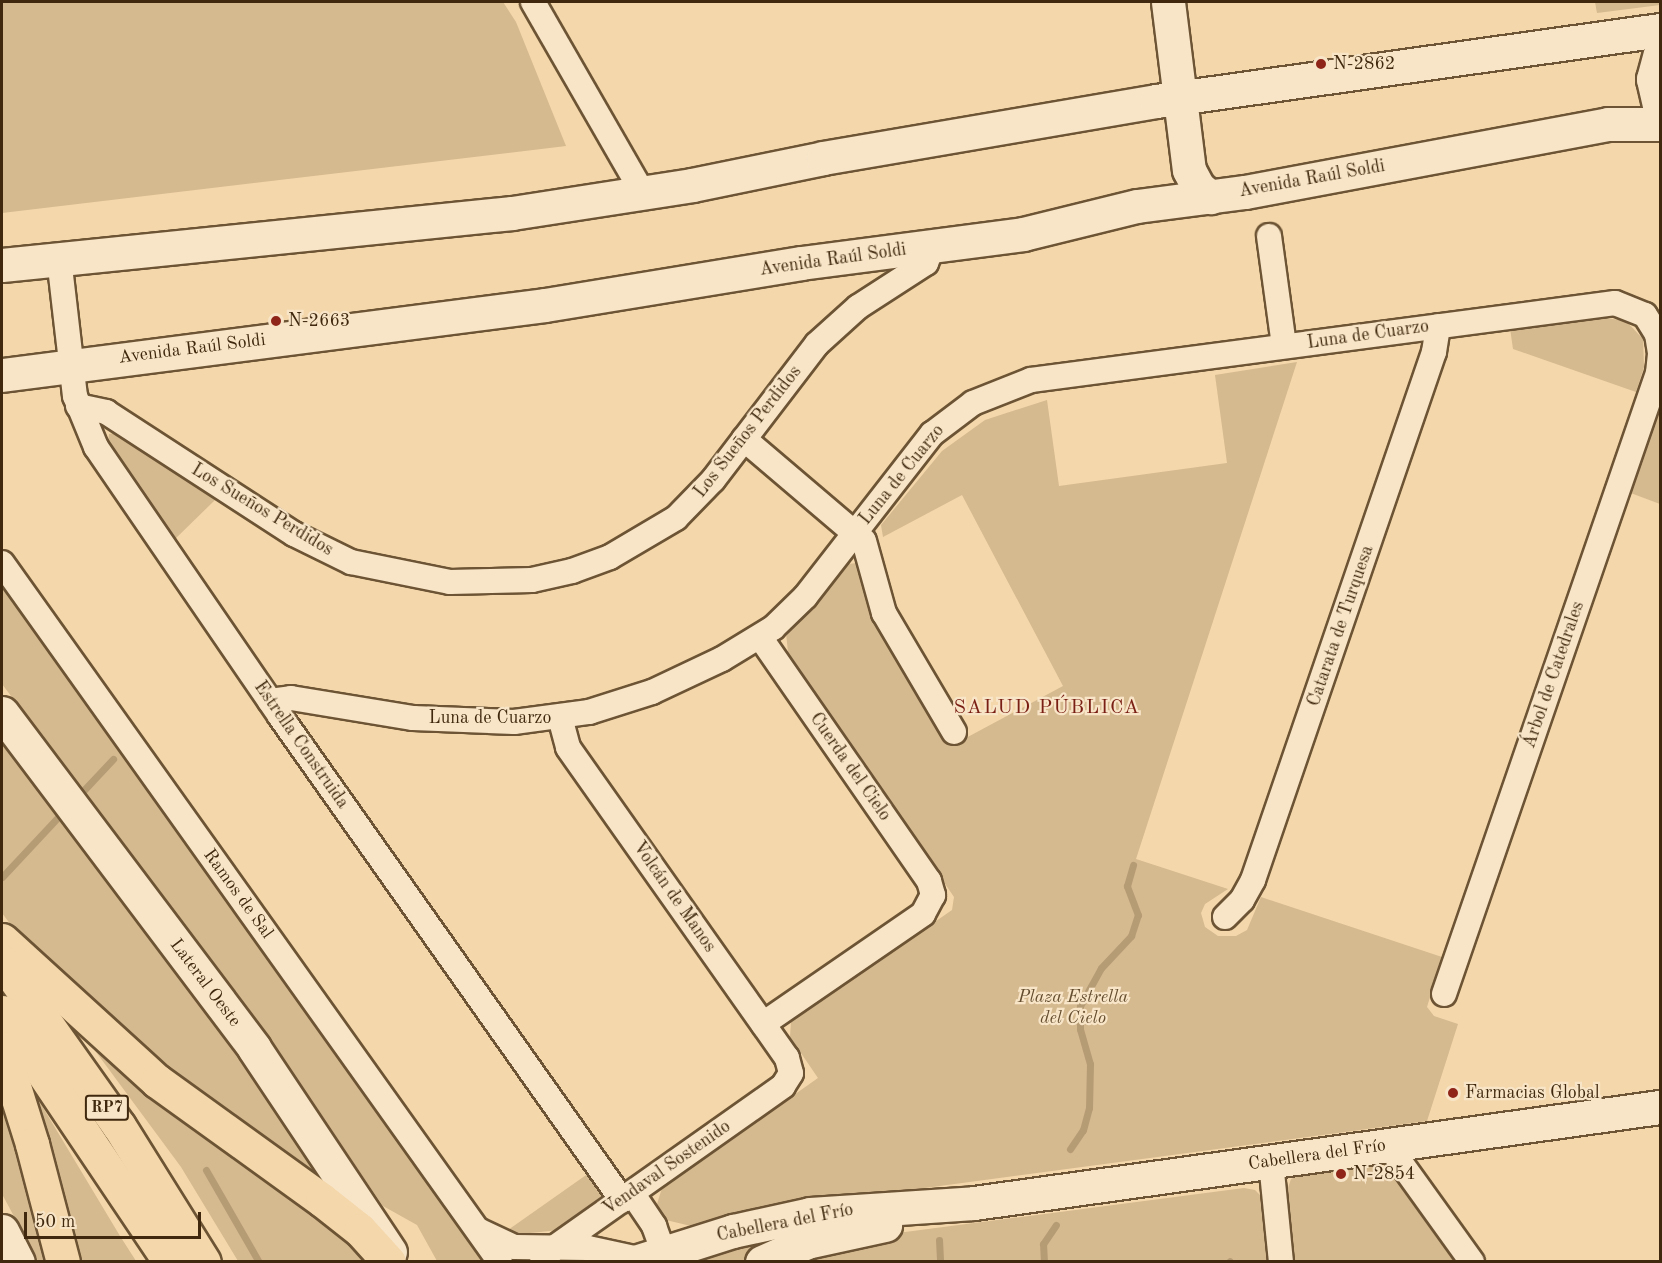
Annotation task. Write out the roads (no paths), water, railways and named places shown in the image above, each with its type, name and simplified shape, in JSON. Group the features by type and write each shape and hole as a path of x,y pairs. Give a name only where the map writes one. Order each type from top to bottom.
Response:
{"highway":[{"path":"2,940 157,1081 336,1211 389,1262"},
{"name":"RP7","path":"2,961 119,1126 204,1262"},
{"name":"RP7","path":"2,1012 170,1262"},
{"path":"2,1048 32,1144 63,1262"}],"main road":[{"path":"1168,2 1189,170 1198,187 1210,197"},
{"path":"2,265 489,216 643,193 1179,97 1660,30"},
{"path":"1660,53 1653,80 1660,110"},
{"name":"Avenida Raúl Soldi","path":"2,375 70,364 545,306 1023,234 1137,206 1210,197 1608,124 1660,124"},
{"name":"Lateral Oeste","path":"2,713 254,1048 396,1262"},
{"name":"Cabellera del Frío","path":"651,1259 810,1214 974,1203 1660,1105"},
{"name":"Cabellera del Frío","path":"762,1262 821,1238 974,1203"},
{"path":"2,1231 18,1262"}],"street":[{"path":"533,2 643,193"},
{"path":"1269,236 1284,346"},
{"name":"Los Sueños Perdidos","path":"78,406 106,412 331,554 410,577 471,584 551,576 627,548 691,506 817,344 866,301 926,263 933,246"},
{"name":"Estrella Construida","path":"59,258 70,364 78,406 96,447 270,701 627,1196 654,1226 651,1259"},
{"name":"Luna de Cuarzo","path":"270,701 291,698 386,715 450,721 560,718 652,692 760,637 796,608 939,428 973,403 1011,386 1041,378 1615,303 1635,308 1653,324"},
{"name":"Árbol de Catedrales","path":"1444,994 1654,384 1660,355 1653,324"},
{"name":"Catarata de Turquesa","path":"1225,917 1242,900 1253,880 1434,352 1438,326"},
{"path":"744,440 855,532 869,552 884,612 954,732"},
{"name":"Ramos de Sal","path":"2,562 500,1262"},
{"name":"Cuerda del Cielo","path":"760,637 929,881 933,899 923,914 763,1024"},
{"name":"Volcán de Manos","path":"560,718 568,747 787,1058 791,1073"},
{"name":"Vendaval Sostenido","path":"548,1254 783,1086 791,1073"},
{"path":"1388,1145 1472,1262"},
{"path":"1271,1162 1281,1262"},
{"name":"Ramos de Sal","path":"474,1225 506,1246 548,1254 588,1248 651,1259"}],"waterway":[{"path":"83,791 113,759"},
{"path":"2,877 59,816"},
{"path":"1070,1149 1083,1130 1089,1108 1090,1064 1080,1029 1080,1006 1101,968 1131,936 1138,915 1127,886 1133,865"},
{"path":"206,1170 259,1262"},
{"path":"1044,1262 1043,1244 1056,1225"},
{"path":"939,1240 940,1262"}],"place":[{"name":"N-2862","path":"1321,64"},
{"name":"N-2663","path":"276,321"},
{"name":"Farmacias Global","path":"1453,1093"},
{"name":"N-2854","path":"1341,1174"}],"district":[{"name":"SALUD PÚBLICA","path":"1047,708"}],"park label":[{"name":"Plaza Estrella del Cielo","path":"1073,1008"}]}
